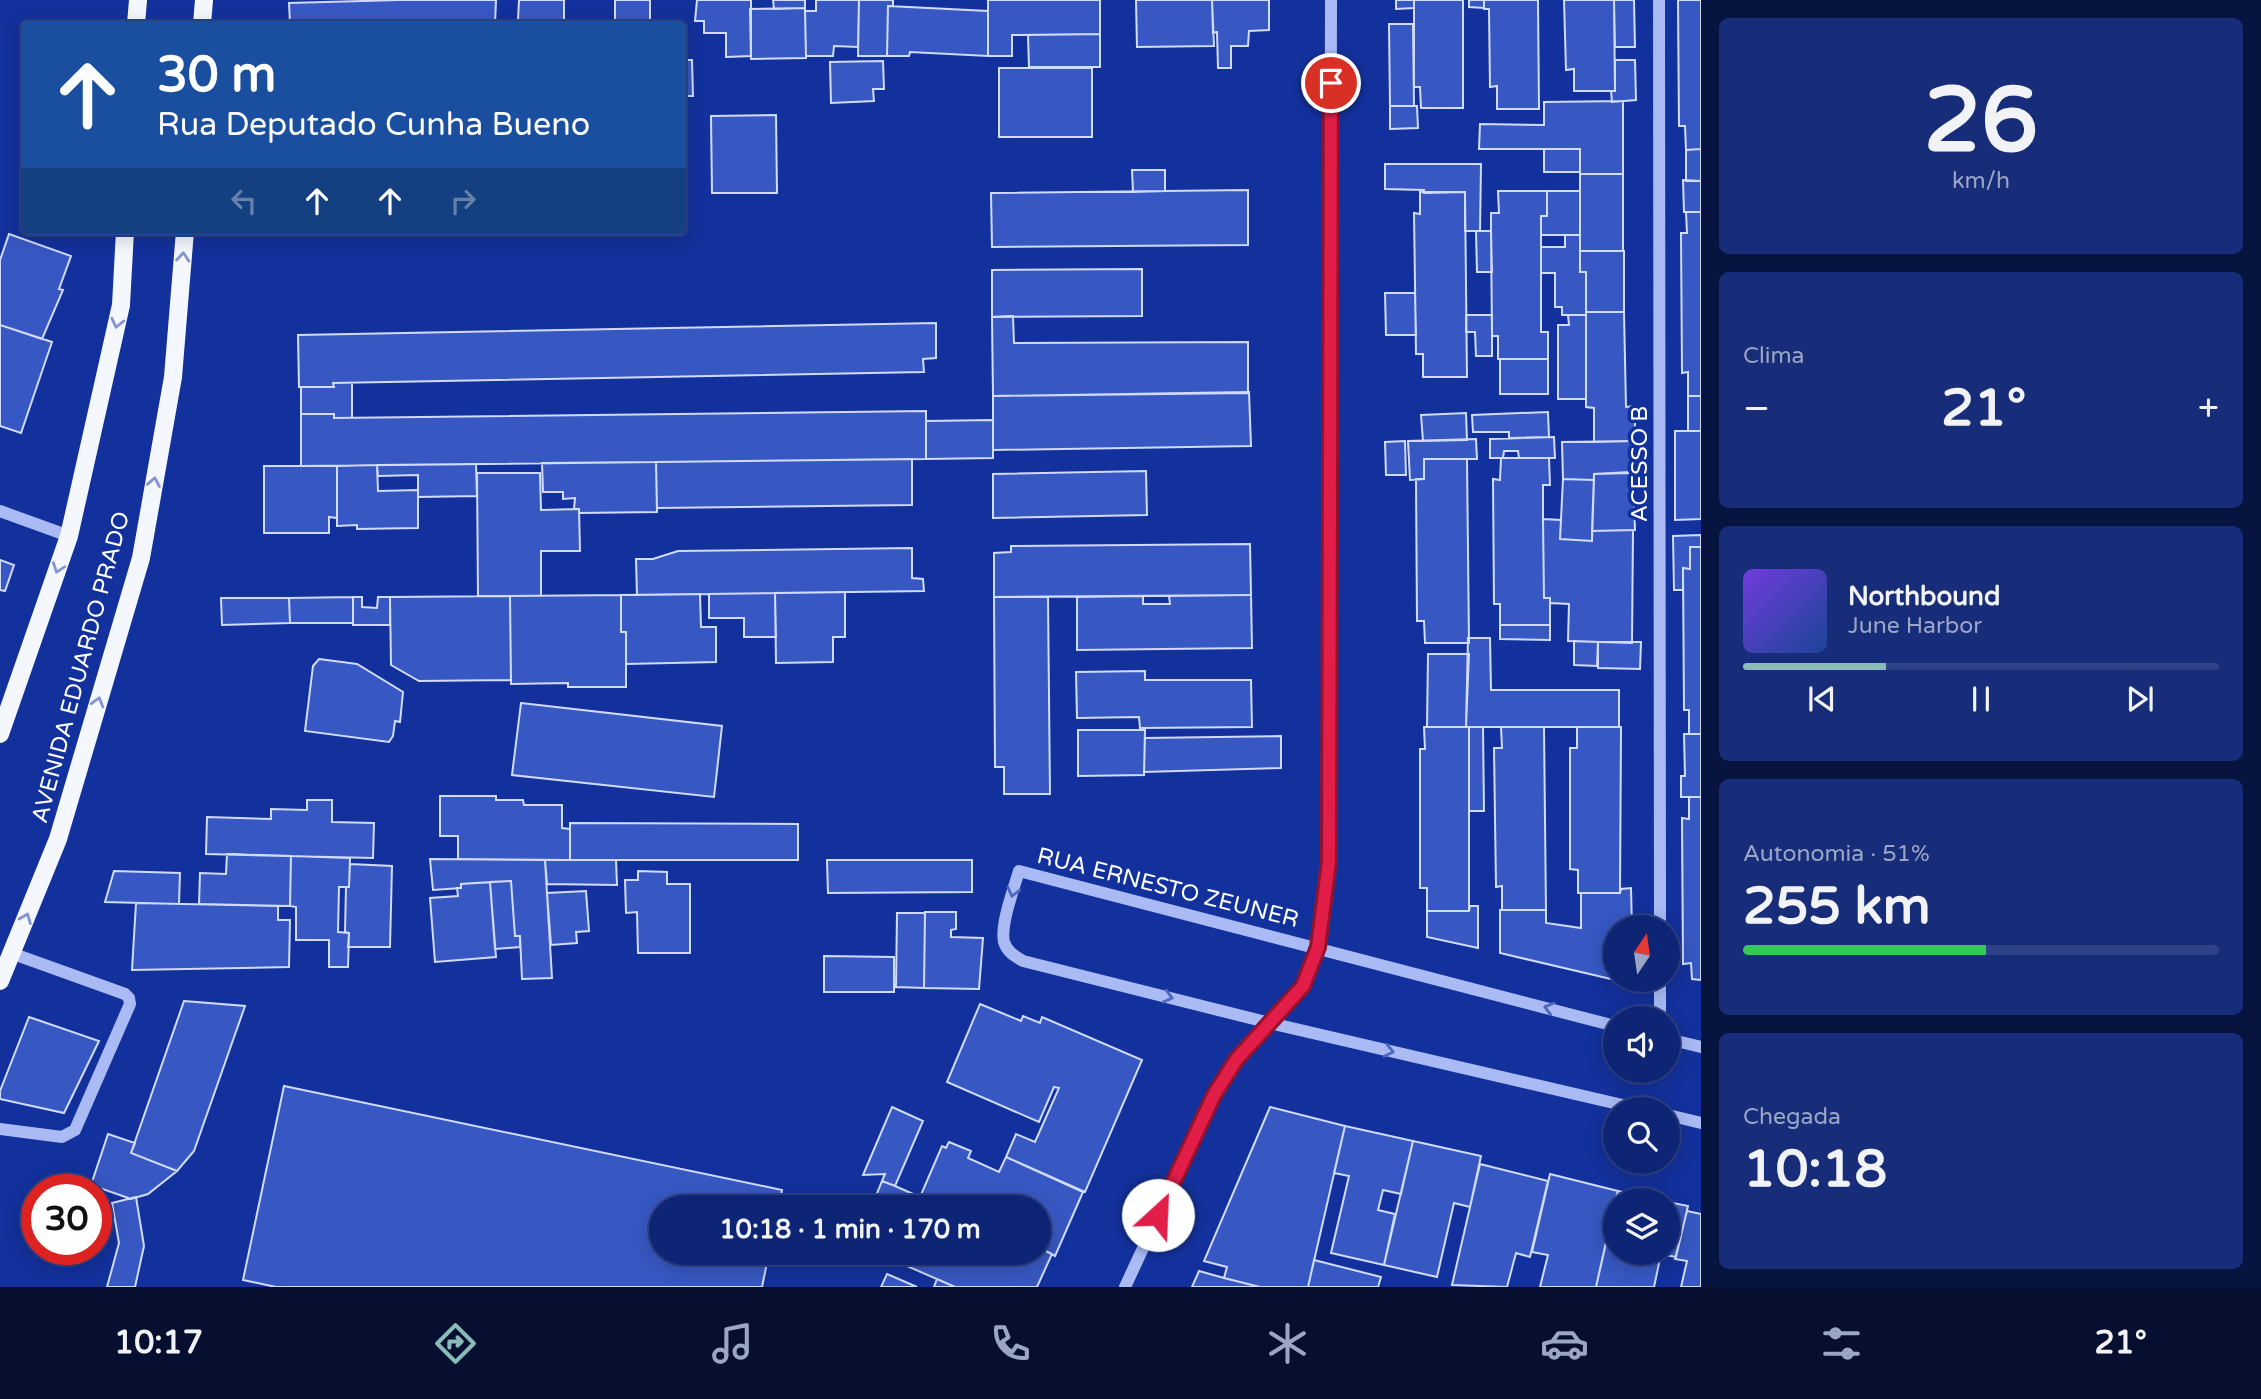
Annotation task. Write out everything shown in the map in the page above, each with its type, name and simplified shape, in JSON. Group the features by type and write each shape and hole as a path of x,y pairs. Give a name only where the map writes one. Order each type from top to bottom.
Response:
{"main road":[{"path":"136,21 138,0"},
{"path":"202,21 204,0"},
{"name":"AVENIDA EDUARDO PRADO","path":"0,734 69,536 121,305 125,235"},
{"name":"AVENIDA EDUARDO PRADO","path":"0,981 58,839 141,558 173,377 185,235"}],"street":[{"path":"1125,1287 1214,1095 1236,1060 1303,986 1318,947 1329,862 1331,0"},
{"name":"ACESSO B","path":"1659,0 1660,915"},
{"path":"0,510 69,536"},
{"name":"RUA ERNESTO ZEUNER","path":"1603,1023 1019,871 1004,928 1004,942 1011,954 1023,961 1269,1023 1603,1100"},
{"path":"0,1129 62,1137 75,1130 130,1004 125,994 12,953"},
{"path":"1680,1042 1701,1047"},
{"path":"1680,1118 1701,1123"}],"building":[{"path":"496,0 495,21 290,21 289,3"},
{"path":"519,0 564,0 564,21 518,20"},
{"path":"615,0 650,0 650,21 615,21"},
{"path":"697,0 751,0 751,56 726,57 726,33 704,33 704,21 695,21"},
{"path":"773,0 805,0 805,8 774,9"},
{"path":"816,0 859,0 858,47 834,46 833,56 806,56 805,11 816,11"},
{"path":"859,0 893,0 893,6 888,6 887,56 858,56"},
{"path":"988,0 1100,0 1100,34 1012,35 1012,56 988,56"},
{"path":"1136,0 1212,0 1214,46 1137,47"},
{"path":"1212,0 1269,0 1269,30 1249,31 1248,46 1231,46 1231,68 1218,68 1217,32 1213,33"},
{"path":"1396,0 1414,0 1414,8 1396,9"},
{"path":"1414,0 1463,0 1463,108 1421,108 1420,87 1414,87"},
{"path":"1469,0 1484,0 1484,8 1469,7"},
{"path":"1484,0 1538,0 1539,109 1497,109 1497,86 1490,87 1489,9 1484,9"},
{"path":"1564,0 1614,0 1615,91 1574,91 1574,69 1566,70"},
{"path":"1614,0 1634,0 1635,47 1615,47"},
{"path":"1678,0 1701,0 1701,149 1686,150 1685,126 1679,126"},
{"path":"888,6 988,11 988,56 910,52 909,56 887,56"},
{"path":"805,8 806,58 751,59 750,9"},
{"path":"1389,24 1413,24 1414,106 1390,106"},
{"path":"1100,34 1100,67 1029,67 1028,35"},
{"path":"686,60 692,60 693,96 686,96"},
{"path":"1615,60 1635,60 1636,100 1612,102 1611,91 1615,91"},
{"path":"883,61 884,89 873,89 874,101 831,103 830,62"},
{"path":"999,68 1092,68 1092,137 999,137"},
{"path":"1623,101 1623,174 1580,174 1580,149 1479,149 1480,124 1544,125 1544,102"},
{"path":"1390,106 1417,106 1418,128 1390,129"},
{"path":"776,115 777,193 712,193 711,116"},
{"path":"1544,149 1580,149 1580,172 1544,172"},
{"path":"1701,149 1701,181 1686,181 1686,150"},
{"path":"1385,164 1481,164 1480,231 1465,231 1465,192 1424,193 1424,190 1385,189"},
{"path":"1132,170 1165,170 1165,191 1133,192"},
{"path":"1580,174 1623,174 1623,251 1580,251"},
{"path":"1683,180 1701,181 1701,212 1684,212"},
{"path":"1248,190 1248,245 992,247 991,193"},
{"path":"1498,191 1547,191 1547,216 1541,216 1541,332 1548,332 1548,359 1498,359 1498,336 1492,336 1491,213 1499,213"},
{"path":"1547,191 1580,191 1580,235 1541,235 1541,216 1547,216"},
{"path":"1420,192 1465,192 1467,377 1423,377 1423,354 1416,354 1414,213 1420,214"},
{"path":"1686,212 1701,212 1701,396 1688,396 1688,372 1682,373 1681,233 1687,233"},
{"path":"1476,231 1491,231 1492,272 1477,272"},
{"path":"9,234 71,256 59,289 63,290 42,339 0,325 0,260"},
{"path":"1565,235 1580,235 1580,272 1586,272 1586,315 1562,315 1562,307 1555,307 1555,273 1541,273 1541,247 1565,247"},
{"path":"1580,251 1624,251 1624,312 1586,312 1586,272 1580,272"},
{"path":"1142,269 1142,316 992,317 992,270"},
{"path":"1385,293 1415,293 1416,335 1386,335"},
{"path":"1586,312 1624,312 1626,407 1635,406 1635,441 1594,442 1594,408 1586,407"},
{"path":"1466,315 1492,315 1492,356 1476,356 1475,332 1466,332"},
{"path":"1568,315 1586,315 1586,399 1558,399 1558,325 1569,325"},
{"path":"1013,316 1014,343 1248,342 1248,393 993,396 992,317"},
{"path":"936,323 936,358 923,359 924,372 333,383 334,387 299,387 298,335"},
{"path":"0,325 52,342 21,433 0,426"},
{"path":"1500,359 1548,359 1548,394 1500,394"},
{"path":"333,383 352,383 352,418 334,418 334,414 301,414 301,387 334,387"},
{"path":"1249,392 1251,446 993,450 993,396"},
{"path":"1688,396 1701,396 1701,431 1688,431"},
{"path":"926,411 926,459 301,466 301,414 334,414 334,418"},
{"path":"1548,412 1549,437 1509,438 1509,432 1473,432 1472,415"},
{"path":"1466,413 1467,440 1423,441 1421,415"},
{"path":"993,420 993,458 926,459 926,421"},
{"path":"1675,431 1701,431 1701,519 1675,520"},
{"path":"1554,437 1555,458 1519,458 1518,451 1504,451 1503,458 1490,458 1490,439"},
{"path":"1476,439 1477,459 1424,459 1424,479 1410,480 1408,441"},
{"path":"1405,441 1406,475 1386,475 1385,442"},
{"path":"1631,441 1631,472 1594,474 1594,480 1563,479 1562,442"},
{"path":"1501,458 1549,458 1550,485 1543,485 1543,519 1544,598 1550,598 1550,625 1500,625 1500,604 1494,604 1493,479 1500,480"},
{"path":"912,459 912,505 657,508 656,462"},
{"path":"1424,459 1467,459 1469,643 1425,643 1424,621 1417,621 1416,479 1424,479"},
{"path":"656,462 657,512 579,513 579,509 574,509 575,498 563,499 563,492 543,492 542,463"},
{"path":"476,464 477,496 418,497 418,475 378,476 377,465"},
{"path":"377,465 378,491 418,490 418,528 357,529 357,525 337,526 337,466"},
{"path":"264,466 337,466 337,518 329,517 329,533 264,533"},
{"path":"1146,471 1147,515 993,518 993,474"},
{"path":"477,473 540,473 541,510 579,509 580,551 541,551 541,596 478,596"},
{"path":"1633,473 1635,530 1592,531 1594,474"},
{"path":"1563,479 1594,480 1592,541 1560,539"},
{"path":"1543,519 1561,520 1560,539 1592,541 1592,531 1633,530 1632,643 1568,641 1569,604 1550,603 1550,598 1544,598"},
{"path":"1701,535 1701,547 1690,547 1690,569 1683,568 1683,590 1674,590 1673,536"},
{"path":"1250,544 1251,595 994,597 994,553 1011,552 1011,546"},
{"path":"1690,547 1701,547 1701,734 1689,734 1689,710 1684,710 1683,568 1690,569"},
{"path":"912,548 912,578 923,579 924,591 637,595 636,559 653,559 678,551"},
{"path":"0,560 14,565 5,591 0,590"},
{"path":"845,592 845,637 833,637 833,662 776,663 775,593"},
{"path":"775,593 776,637 744,637 744,618 709,618 709,594"},
{"path":"700,594 701,627 716,627 716,662 626,664 626,632 621,632 621,595"},
{"path":"621,595 621,632 626,632 626,687 568,687 568,683 511,684 510,596"},
{"path":"1251,595 1252,648 1077,650 1077,597 1143,596 1143,604 1170,604 1169,596"},
{"path":"510,596 511,680 419,681 391,665 390,597"},
{"path":"353,597 353,623 290,623 289,598"},
{"path":"353,597 362,597 362,607 377,608 378,597 390,597 390,625 353,625"},
{"path":"994,597 1048,597 1050,794 1004,794 1004,767 995,767"},
{"path":"221,598 289,598 290,623 222,625"},
{"path":"1500,625 1550,625 1550,640 1500,639"},
{"path":"1468,638 1490,638 1491,690 1619,690 1619,727 1466,727"},
{"path":"1574,641 1598,642 1597,666 1574,665"},
{"path":"1598,642 1641,642 1640,669 1598,668"},
{"path":"1428,654 1469,654 1466,727 1427,727"},
{"path":"319,659 357,664 403,692 400,722 395,721 393,736 389,742 305,731 313,666"},
{"path":"1145,671 1145,680 1251,680 1252,727 1140,728 1139,717 1077,718 1076,672"},
{"path":"521,703 722,726 714,797 512,775"},
{"path":"1424,727 1469,727 1469,911 1427,911 1427,888 1420,888 1420,749 1425,749"},
{"path":"1469,727 1483,727 1484,811 1469,811"},
{"path":"1501,727 1544,727 1546,910 1502,910 1502,886 1496,887 1494,748 1502,748"},
{"path":"1577,727 1621,727 1620,893 1578,893 1578,870 1570,869 1570,748 1577,748"},
{"path":"1078,730 1145,730 1144,775 1078,776"},
{"path":"1684,734 1701,734 1701,797 1681,797 1681,776 1685,776"},
{"path":"1281,736 1281,768 1144,772 1145,738"},
{"path":"440,796 496,796 496,800 523,800 524,805 562,805 562,828 570,829 570,860 458,859 458,836 440,836"},
{"path":"1689,797 1701,797 1701,980 1692,979 1691,963 1683,964 1682,818 1689,819"},
{"path":"307,800 332,800 332,822 374,823 373,858 206,854 207,817 271,819 271,809 307,810"},
{"path":"570,823 798,824 798,860 570,860"},
{"path":"227,854 291,856 290,906 199,904 200,873 226,874"},
{"path":"291,856 350,858 349,887 339,887 338,932 349,933 348,967 329,967 329,940 296,940 296,907 290,906"},
{"path":"430,859 545,860 552,978 522,979 520,936 515,936 511,881 461,884 461,888 433,890"},
{"path":"545,860 616,860 617,885 547,884"},
{"path":"827,860 972,860 972,892 828,893"},
{"path":"350,864 392,866 390,947 348,947 349,933 345,932 346,887 349,887"},
{"path":"114,871 180,873 179,904 105,902"},
{"path":"638,871 667,872 667,884 690,884 690,953 638,953 637,912 626,913 625,880 638,880"},
{"path":"511,881 515,936 520,936 520,947 495,949 490,882"},
{"path":"490,882 496,957 435,962 430,898 458,896 457,888 461,888 461,884"},
{"path":"1631,888 1632,915 1603,915 1603,977 1500,953 1500,910 1546,910 1546,923 1581,928 1581,893 1620,893 1621,889"},
{"path":"586,891 589,931 576,932 577,943 551,945 547,893"},
{"path":"136,903 278,906 278,920 290,920 289,967 132,970"},
{"path":"1470,906 1478,906 1478,948 1427,937 1427,911 1469,911"},
{"path":"925,912 956,912 956,929 951,930 951,937 983,938 979,989 924,988"},
{"path":"897,913 925,913 924,988 896,987"},
{"path":"824,956 894,957 894,992 824,992"},
{"path":"184,1001 245,1006 194,1151 177,1171 131,1153"},
{"path":"980,1004 1021,1021 1023,1016 1040,1023 1042,1017 1142,1060 1085,1192 1006,1157 1016,1134 1035,1142 1059,1088 1054,1087 1039,1122 947,1082"},
{"path":"29,1017 99,1041 64,1113 0,1099 0,1091"},
{"path":"284,1086 782,1190 781,1195 649,1195 649,1265 767,1265 762,1287 276,1287 243,1280"},
{"path":"892,1107 923,1121 895,1186 882,1181 885,1174 863,1175"},
{"path":"1270,1107 1345,1126 1308,1287 1260,1287 1224,1278 1227,1267 1204,1261"},
{"path":"1345,1126 1413,1141 1401,1194 1383,1190 1378,1210 1395,1214 1384,1265 1331,1253 1349,1176 1334,1173"},
{"path":"108,1134 135,1143 131,1153 177,1171 148,1194 131,1199 112,1192 112,1174 95,1174"},
{"path":"1413,1141 1481,1156 1470,1207 1454,1203 1437,1277 1384,1265"},
{"path":"949,1142 971,1151 968,1158 999,1172 1006,1157 1083,1192 1055,1256 1051,1254 1051,1195 921,1195 942,1146 946,1148"},
{"path":"1480,1164 1548,1181 1530,1257 1516,1253 1507,1287 1452,1285"},
{"path":"1550,1174 1606,1188 1603,1188 1603,1256 1596,1287 1540,1287 1548,1255 1532,1252"},
{"path":"882,1181 915,1195 876,1195"},
{"path":"136,1197 144,1246 135,1287 107,1287 119,1243 112,1203"},
{"path":"1680,1204 1688,1206 1680,1240"},
{"path":"1687,1211 1701,1214 1701,1287 1681,1287 1687,1261 1680,1260 1680,1239"},
{"path":"1603,1255 1603,1265 1659,1265 1654,1287 1596,1287"},
{"path":"1314,1260 1381,1277 1378,1287 1308,1287"},
{"path":"905,1265 1047,1265 1037,1287 955,1287"},
{"path":"1199,1271 1224,1278 1260,1287 1192,1287"},
{"path":"887,1274 917,1287 881,1287"},
{"path":"937,1279 955,1287 934,1287"}],"route":[{"path":"1158,1215 1214,1095 1236,1060 1303,986 1318,947 1329,862 1331,83"}]}
